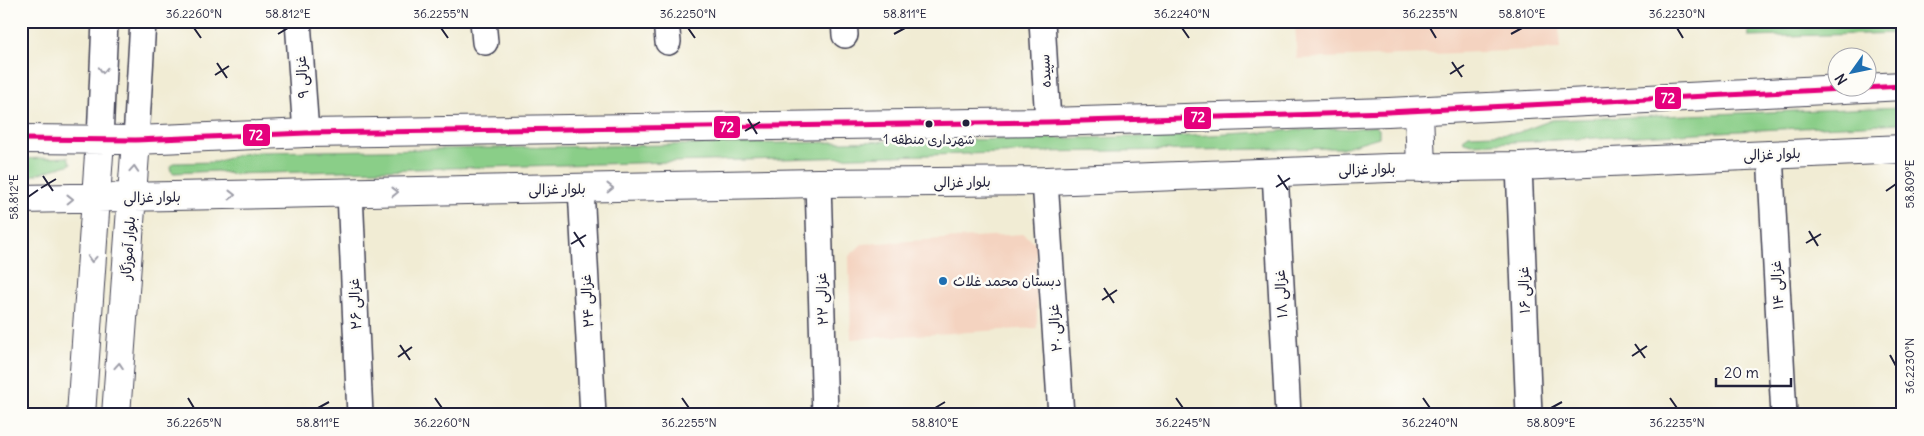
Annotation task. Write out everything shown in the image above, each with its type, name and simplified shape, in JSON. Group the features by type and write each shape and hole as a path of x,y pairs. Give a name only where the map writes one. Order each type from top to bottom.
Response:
{"main road":[{"path":"21,139 136,140 306,133 1048,122 1419,111 1903,86"},
{"path":"1419,111 1421,168"},
{"path":"81,415 100,140"},
{"name":"بلوار آموزگار","path":"116,415 136,140"},
{"name":"بلوار غزالی","path":"21,199 818,183 1045,181 1274,172 1518,166 1903,149"}],"street":[{"path":"100,140 105,21"},
{"name":"بلوار آموزگار","path":"136,140 143,21"},
{"name":"غزالی ۹","path":"298,21 306,133"},
{"name":"سپیده","path":"1042,21 1048,122"},
{"name":"غزالی ۱۴","path":"1770,154 1784,415"},
{"name":"غزالی ۱۶","path":"1518,166 1529,415"},
{"name":"غزالی ۱۸","path":"1274,172 1288,415"},
{"name":"غزالی ۲۰","path":"1045,181 1061,415"},
{"name":"غزالی ۲۲","path":"818,183 825,415"},
{"name":"غزالی ۲۴","path":"581,188 593,415"},
{"name":"غزالی ۲۶","path":"350,193 360,415"}],"shaded area":[{"path":"1295,21 1559,21 1560,49 1297,59"},
{"name":"دبستان محمد غلاث","path":"1023,234 1036,243 1037,328 851,339 849,256 862,244"}],"green space":[{"path":"1748,21 1903,21 1903,33 1749,37"},
{"path":"1903,107 1903,123 1472,144 1464,142 1463,139 1469,135 1517,133 1552,120"},
{"path":"1375,126 1379,129 1379,137 1342,148 1037,152 232,174 217,171 174,173 170,167 173,163 216,162 241,154 259,152 1192,136 1334,128 1350,129"},
{"path":"68,157 71,164 21,179 21,159"}],"transit line":[{"name":"72","path":"21,139 136,140 306,133 1048,122 1388,112 1903,86"}],"place":[{"name":"شهرداری منطقه 1","path":"929,124"},
{"name":"دبستان محمد غلاث","path":"943,281"}]}
